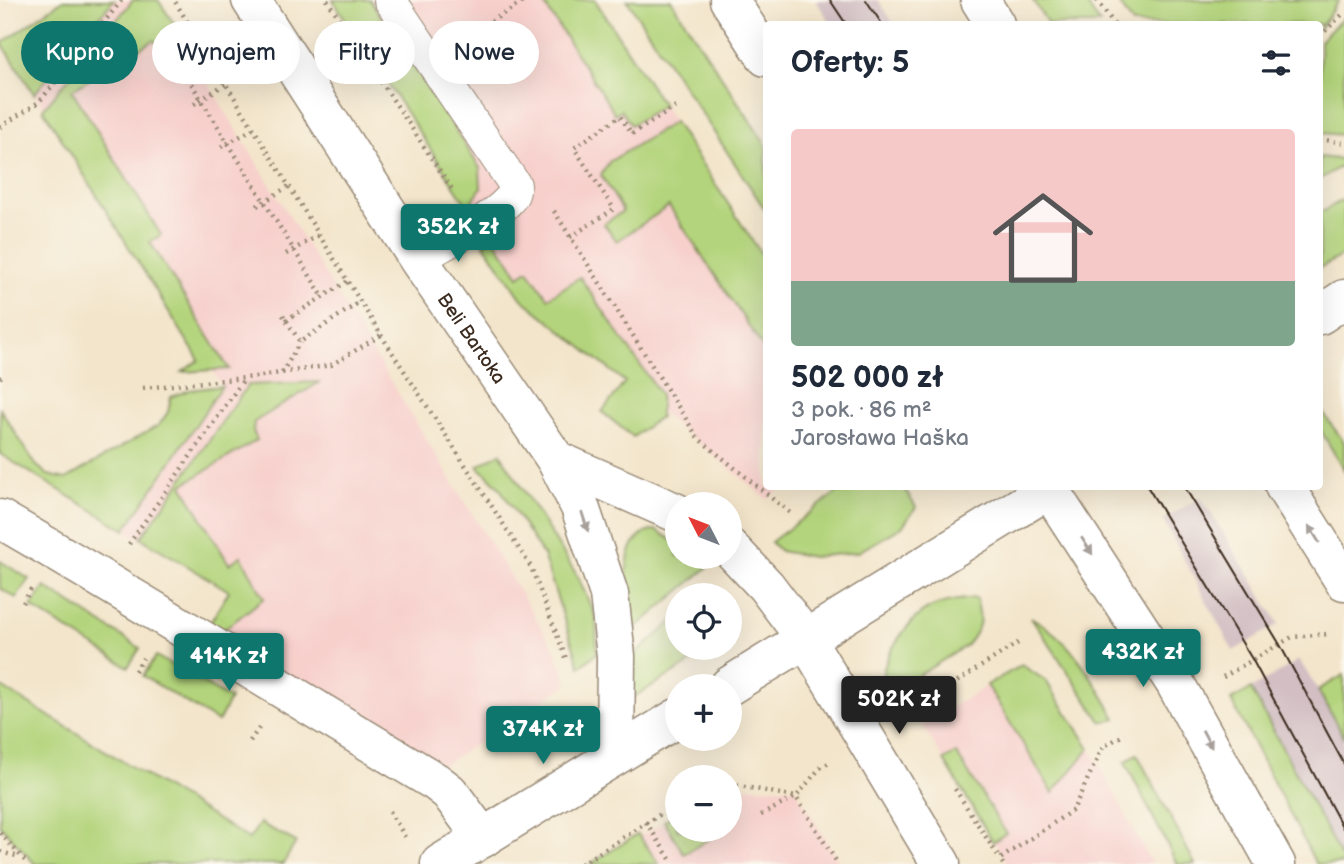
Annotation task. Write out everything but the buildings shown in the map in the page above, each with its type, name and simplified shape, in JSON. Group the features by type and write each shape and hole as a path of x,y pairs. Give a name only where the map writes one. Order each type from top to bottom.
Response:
{"street":[{"name":"Beli Bartoka","path":"251,0 418,259 556,460 580,508 609,594 616,656 615,756"},
{"path":"729,0 763,52"},
{"path":"980,0 993,21"},
{"path":"1323,313 1344,299"},
{"path":"556,460 665,508"},
{"path":"742,678 1045,490"},
{"path":"1052,490 1168,672 1276,864"},
{"path":"1287,490 1344,581"},
{"path":"0,519 436,782 449,792 483,838"},
{"path":"742,561 766,586 806,639 941,864"},
{"path":"440,864 665,725"}],"lane":[{"path":"390,0 429,58"},
{"path":"418,259 476,225 514,194 515,185 447,84"}],"path":[{"path":"0,127 39,102 122,0"},
{"path":"174,0 187,21"},
{"path":"327,0 476,225"},
{"path":"1097,0 1112,21"},
{"path":"497,21 524,1"},
{"path":"1323,33 1344,13"},
{"path":"192,84 323,297"},
{"path":"194,104 224,84"},
{"path":"226,84 381,335 531,567 568,662"},
{"path":"570,237 614,209 574,148 620,116 632,134 679,105"},
{"path":"220,147 253,129"},
{"path":"1323,140 1344,143"},
{"path":"257,206 289,186"},
{"path":"514,194 548,201 698,438 790,513"},
{"path":"286,254 319,235"},
{"path":"300,342 285,317 348,281"},
{"path":"282,373 300,342 360,301"},
{"path":"143,388 245,378 331,365 381,335"},
{"path":"105,580 245,378"},
{"path":"1219,679 1292,637 1329,634"},
{"path":"1003,864 1000,859 1073,810 1103,747 1125,734"},
{"path":"761,815 796,797 838,864"},
{"path":"581,864 665,811"},
{"path":"646,822 673,862"},
{"path":"0,833 28,864"},
{"path":"0,852 22,857"}],"shaded area":[{"path":"64,0 157,0 170,21 152,21 152,84 208,84 553,646 568,684 439,768 207,627 229,591 125,530 222,386 28,84 138,84 138,21 34,21"},
{"path":"333,0 594,0 763,256 763,490 780,490 767,499 522,299 484,244 468,207 388,84 415,84 415,21 347,21"},
{"path":"815,0 878,0 892,21 830,21"},
{"path":"21,30 21,73 2,43"},
{"path":"1201,497 1279,624 1233,651 1163,520"},
{"path":"1299,660 1344,738 1344,863 1251,689"},
{"path":"1022,665 1046,681 1090,748 1152,864 1008,864 922,725"},
{"path":"742,786 795,788 840,864 595,864 665,821 665,842 742,842"}],"green space":[{"path":"63,0 114,0 96,21 33,21"},
{"path":"133,0 158,0 172,21 152,21 152,41 138,50 138,21 116,21"},
{"path":"333,0 370,0 384,21 347,21"},
{"path":"544,0 595,0 663,105 631,125 621,110 615,114"},
{"path":"627,0 671,0 763,140 763,206"},
{"path":"1033,0 1084,0 1098,21 1046,21"},
{"path":"1117,0 1339,0 1323,24 1323,21 1131,21"},
{"path":"1344,17 1344,135 1323,133 1323,38"},
{"path":"21,30 21,73 2,43"},
{"path":"415,69 480,168 481,188 468,207 388,84 415,84"},
{"path":"28,84 43,84 34,94"},
{"path":"64,84 82,84 72,90 161,235 150,242 229,369 182,372 199,360 43,109"},
{"path":"674,122 763,256 763,347 669,206 617,241 604,224 623,211 601,175 609,162"},
{"path":"1323,157 1344,160 1344,164 1323,177"},
{"path":"1344,199 1344,254 1323,266 1323,211"},
{"path":"494,238 519,276 528,270 548,298 580,277 660,394 660,417 633,437 602,412 625,382 522,299 484,244"},
{"path":"320,382 254,422 253,431 257,440 182,485 229,564 241,556 264,598 217,635 207,628 229,591 141,538 248,385"},
{"path":"222,386 125,530 0,454 0,409 36,465 48,475 66,479 159,425 168,412 171,397 189,390"},
{"path":"1323,413 1344,442 1344,470 1323,434"},
{"path":"500,453 578,577 596,618 597,653 580,667 543,555 499,487 478,466"},
{"path":"840,490 905,490 916,507 902,527 858,552 813,557 780,551 771,542"},
{"path":"656,530 665,536 665,569 706,569 689,583 665,583 665,603 632,631 627,571 634,544 642,535"},
{"path":"0,561 29,579 16,598 0,588"},
{"path":"45,587 140,648 128,667 31,607"},
{"path":"976,598 979,623 976,633 967,645 884,697 883,675 888,657 913,621 939,604"},
{"path":"1031,617 1059,637 1070,649 1116,718 1107,722 1101,721"},
{"path":"665,628 665,660 695,660 672,674 665,674 665,678 629,700 631,658"},
{"path":"156,656 230,699 218,722 143,676"},
{"path":"1022,665 1046,681 1090,748 1053,793 987,685"},
{"path":"1344,675 1344,738 1318,690"},
{"path":"0,686 249,839 260,823 296,842 283,864 35,864 0,825"},
{"path":"1251,689 1344,864 1316,864 1231,700"},
{"path":"956,753 1006,833 993,842 944,760"},
{"path":"1137,754 1195,864 1177,864 1125,762"},
{"path":"638,834 659,864 590,864"},
{"path":"677,842 704,842 684,854"}],"tram line":[{"path":"830,0 844,21"},
{"path":"866,0 880,21"},
{"path":"1149,490 1252,659 1344,830"},
{"path":"1186,490 1279,643 1344,764"}]}
